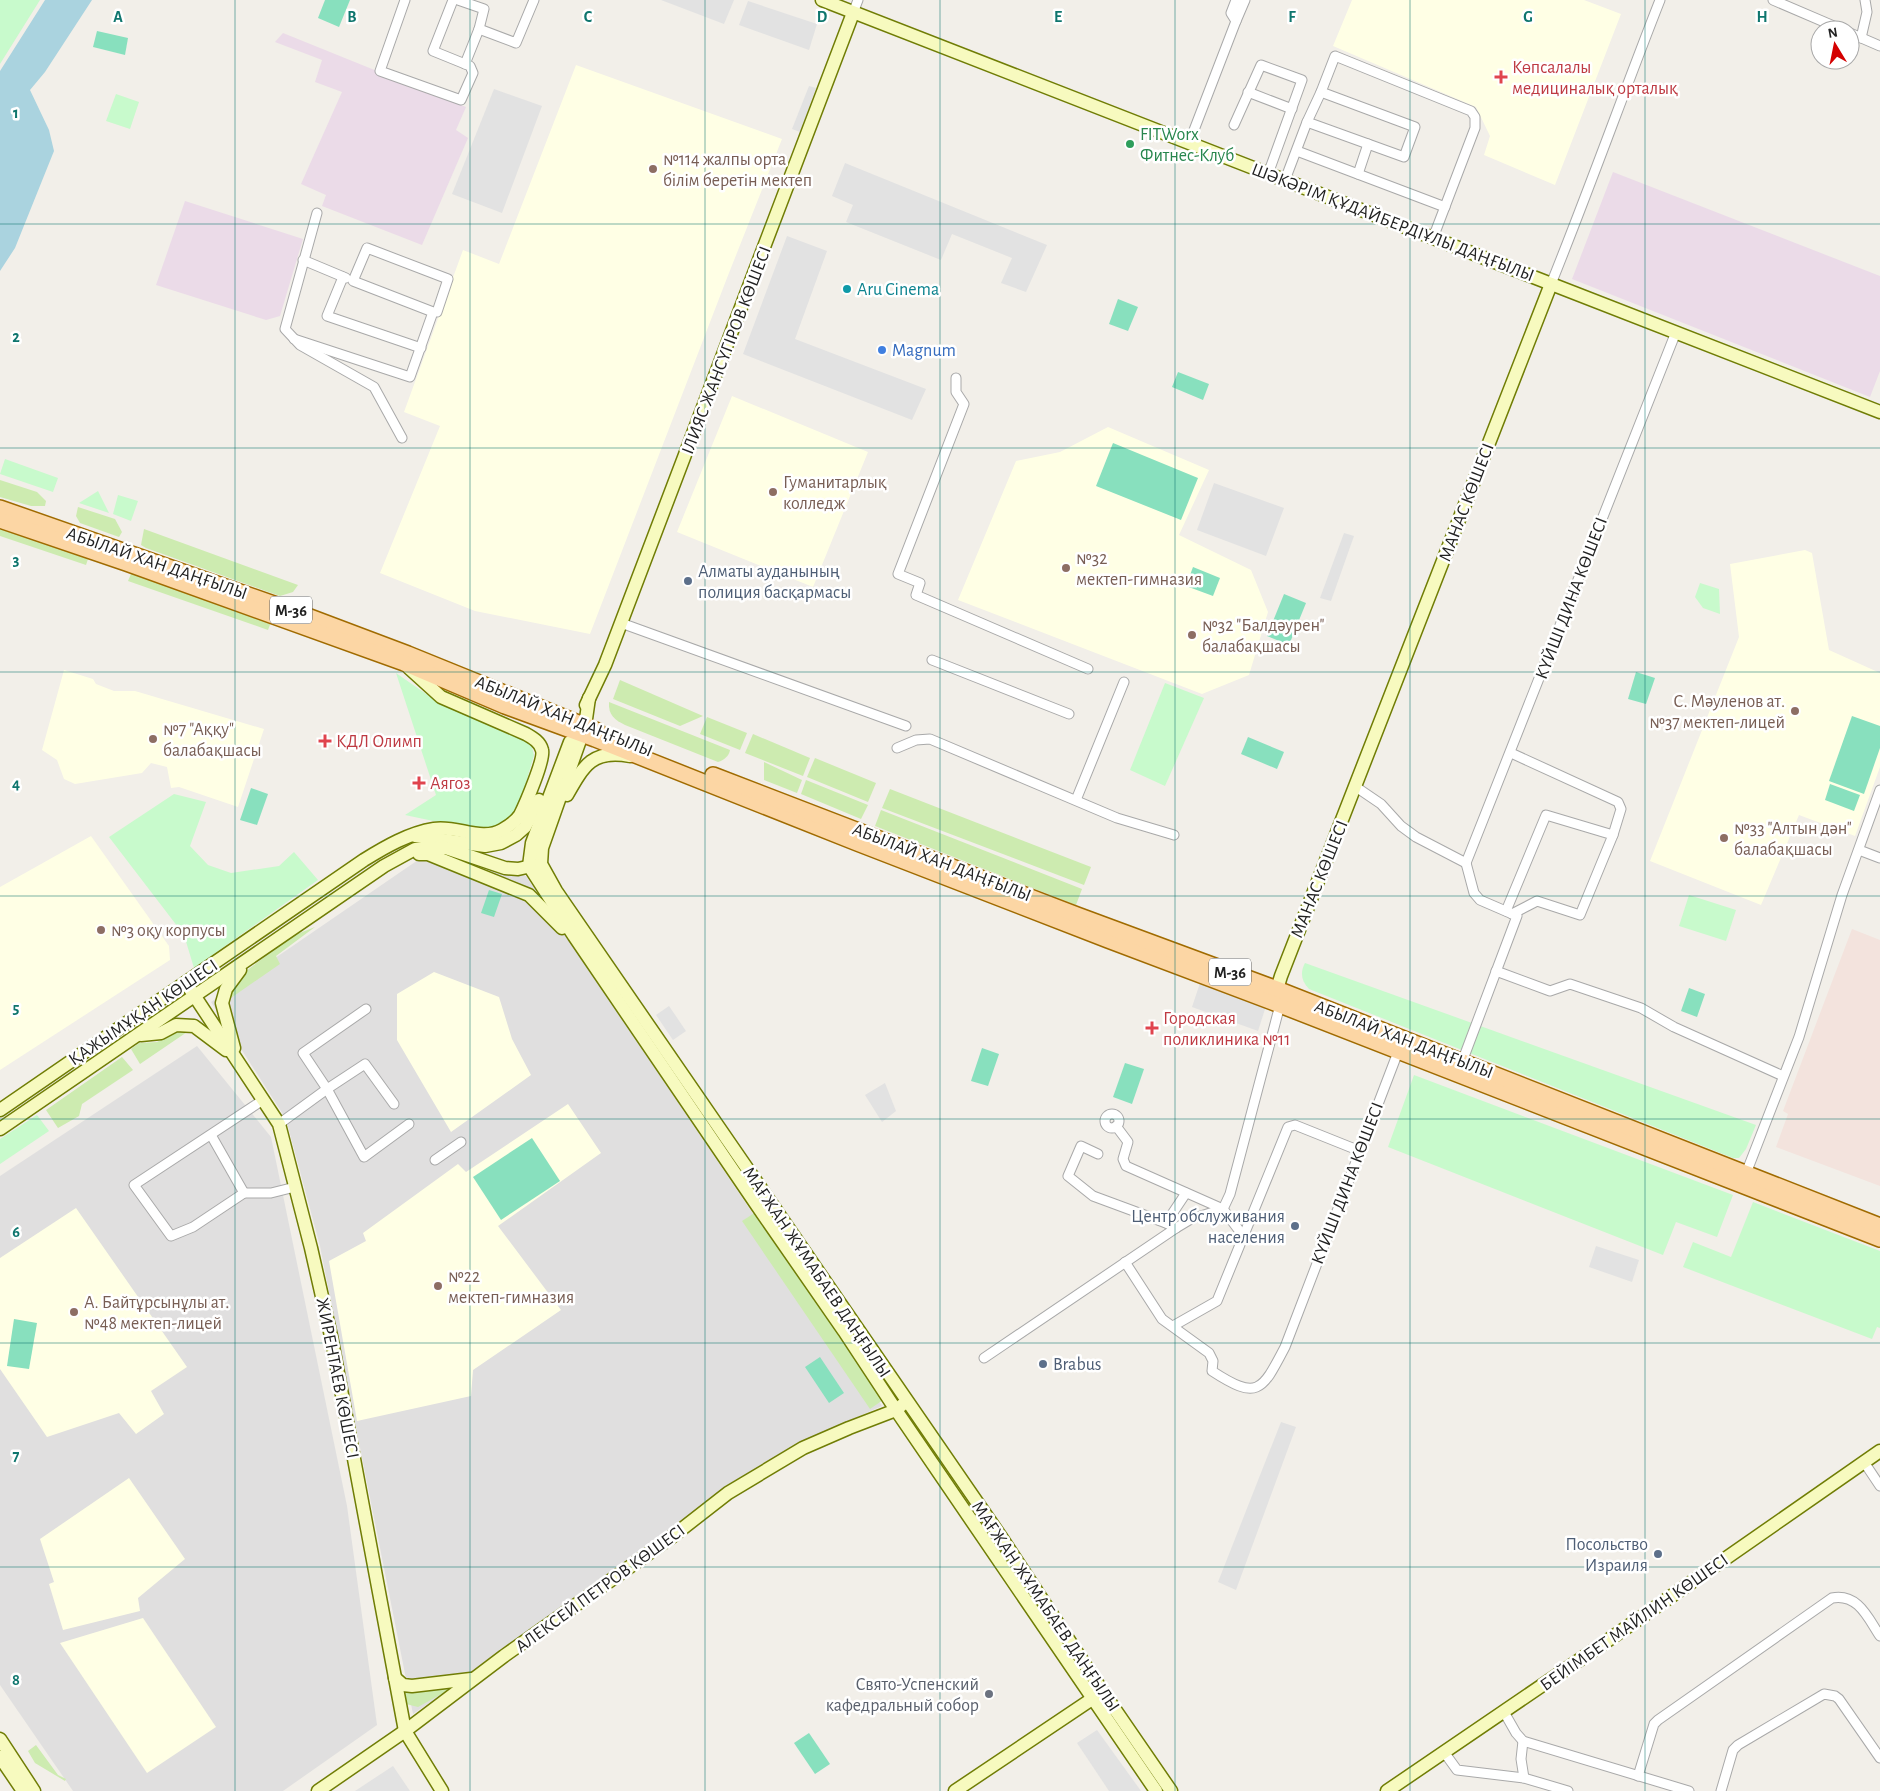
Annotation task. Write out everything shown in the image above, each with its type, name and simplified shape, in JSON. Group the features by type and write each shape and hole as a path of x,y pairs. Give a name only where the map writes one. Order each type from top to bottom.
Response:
{"main road":[{"name":"ШӘКӘРІМ ҚҰДАЙБЕРДІҰЛЫ ДАҢҒЫЛЫ","path":"822,0 1880,412"},
{"name":"ІЛИЯС ЖАНСҮГІРОВ КӨШЕСІ","path":"579,729 853,12"},
{"name":"МАНАС КӨШЕСІ","path":"1277,989 1356,787 1370,745 1414,638 1464,504 1551,284"},
{"name":"АБЫЛАЙ ХАН ДАҢҒЫЛЫ","path":"0,508 311,617 664,766 857,843 1280,1004 1398,1052 1742,1178 1880,1226"},
{"name":"АБЫЛАЙ ХАН ДАҢҒЫЛЫ","path":"0,520 126,563 404,663 505,706 579,729 864,832 1077,915 1277,989 1462,1062 1742,1178 1880,1239"},
{"name":"ҚАЖЫМҰҚАН КӨШЕСІ","path":"0,1110 367,859 394,843 412,835 434,829 491,834 502,830 512,823 519,815 542,761 542,750 536,740 441,697 404,663"},
{"path":"535,865 532,843 562,764 579,729"},
{"path":"535,865 554,813 579,729"},
{"path":"554,813 581,770 588,762 598,757 608,754 619,754 664,766"},
{"path":"412,835 485,846 509,839 525,827 533,815 552,774 562,764"},
{"path":"412,835 505,868 518,869 535,865"},
{"path":"401,855 415,849 446,848"},
{"path":"401,855 428,854 529,895 564,930 574,936"},
{"name":"ҚАЖЫМҰҚАН КӨШЕСІ","path":"0,1129 401,855"},
{"name":"МАҒЖАН ЖҰМАБАЕВ ДАҢҒЫЛЫ","path":"535,865 574,936 844,1331 901,1406"},
{"name":"МАҒЖАН ЖҰМАБАЕВ ДАҢҒЫЛЫ","path":"535,865 562,898 1097,1696 1156,1791"},
{"path":"236,1059 222,1003 226,989 248,961"},
{"name":"ЖИРЕНТАЕВ КӨШЕСІ","path":"186,983 279,1124 296,1187 331,1336 405,1731 442,1791"},
{"path":"1277,989 1280,1004"},
{"path":"138,1036 161,1033 176,1025 194,1026 236,1059"},
{"name":"АЛЕКСЕЙ ПЕТРОВ КӨШЕСІ","path":"318,1791 405,1731 669,1539 728,1492 803,1448 901,1406"},
{"name":"БЕЙІМБЕТ МАЙЛИН КӨШЕСІ","path":"1387,1791 1880,1451"},
{"path":"395,1678 403,1685 412,1686 474,1679"},
{"path":"954,1791 1097,1696"},
{"name":"МАҒЖАН ЖҰМАБАЕВ ДАҢҒЫЛЫ","path":"1097,1696 1171,1791"},
{"path":"0,1740 34,1791"},
{"path":"0,1757 23,1791"}],"street":[{"path":"405,0 380,71 460,100 473,73 470,66 433,51 452,0"},
{"path":"458,0 485,4 479,28 466,64"},
{"path":"479,28 516,43 534,0"},
{"name":"ІЛИЯС ЖАНСҮГІРОВ КӨШЕСІ","path":"853,12 858,0"},
{"path":"1236,0 1231,13 1236,21"},
{"path":"1189,143 1245,0"},
{"name":"МАНАС КӨШЕСІ","path":"1551,284 1596,173 1640,48 1660,0"},
{"path":"1773,0 1819,20"},
{"path":"1865,0 1867,12 1861,38 1880,46"},
{"path":"1285,180 1335,56 1471,111 1475,117 1475,128 1433,238"},
{"path":"1234,125 1261,65 1302,80 1268,174"},
{"path":"1248,92 1292,109"},
{"path":"1307,122 1404,157 1415,127 1321,92"},
{"path":"1358,174 1368,144"},
{"path":"1296,151 1445,208"},
{"path":"317,213 285,329 300,345 374,387 402,438"},
{"path":"294,339 410,378 434,312 437,312 448,279 367,248 353,281"},
{"path":"303,260 434,312"},
{"path":"343,277 327,316 421,348"},
{"name":"КҮЙШІ ДИНА КӨШЕСІ","path":"1466,863 1676,332"},
{"path":"956,378 956,392 964,404 898,574 920,583 916,595 1088,669"},
{"path":"621,623 906,726"},
{"path":"932,660 1068,714"},
{"path":"1076,800 1124,682"},
{"path":"897,748 916,740 930,740 1117,818 1174,835"},
{"path":"1509,913 1537,901 1580,915 1613,835 1621,809 1618,802 1511,753"},
{"path":"1356,787 1381,804 1401,826 1416,837 1466,863 1474,893 1480,900 1517,916 1462,1062"},
{"path":"1742,1178 1799,1037 1842,895 1880,790"},
{"path":"1509,913 1546,814 1613,835"},
{"path":"1859,850 1880,858"},
{"path":"1496,971 1550,991 1570,984 1641,1008 1674,1026 1783,1076"},
{"path":"984,1358 1176,1228 1191,1219 1223,1209 1230,1194 1280,1004"},
{"path":"366,1009 303,1053 327,1089 364,1157 409,1124"},
{"name":"КҮЙШІ ДИНА КӨШЕСІ","path":"1173,1326 1209,1353 1213,1361 1212,1370 1227,1381 1244,1388 1258,1387 1269,1378 1285,1347 1398,1052"},
{"path":"279,1124 365,1064 394,1104"},
{"path":"263,1100 134,1185 172,1236 192,1227 244,1193 271,1194 296,1187"},
{"path":"1125,1262 1162,1319 1173,1326 1217,1300 1288,1127 1295,1125 1360,1151"},
{"path":"1116,1126 1128,1142 1123,1159 1126,1166 1223,1209 1244,1237"},
{"path":"211,1135 244,1193"},
{"path":"435,1160 461,1142"},
{"path":"1098,1154 1081,1146 1068,1176 1093,1196 1176,1228"},
{"path":"1166,1223 1186,1193"},
{"path":"1864,1462 1880,1486"},
{"path":"1638,1776 1654,1724 1658,1720 1832,1598 1838,1596 1856,1602 1880,1636"},
{"path":"1721,1791 1734,1750 1738,1745 1824,1694 1836,1696 1839,1699 1880,1758"},
{"path":"1504,1712 1523,1741 1689,1791"},
{"path":"1523,1741 1521,1759 1524,1778"},
{"path":"1444,1752 1457,1770 1524,1778 1568,1791"}],"shaded area":[{"path":"661,0 734,0 724,24"},
{"name":"Көпсалалы медициналық орталық","path":"1352,0 1584,0 1621,14 1555,185 1484,155 1490,136 1476,107 1333,46"},
{"path":"748,1 817,24 809,50 739,25"},
{"path":"283,33 466,107 456,130 468,138 422,245 322,206 326,195 301,184 342,92 315,82 322,60 275,42"},
{"path":"576,65 782,139 590,634 475,611 380,573 440,426 404,412 463,250 499,264"},
{"path":"809,86 816,88 800,132 792,129"},
{"path":"494,89 542,106 502,213 452,194"},
{"path":"845,163 1047,245 1026,292 1001,283 1012,258 952,234 941,260 846,222 853,205 832,196"},
{"path":"1613,172 1880,276 1880,371 1870,397 1572,279"},
{"path":"185,201 303,239 280,316 266,320 156,285"},
{"path":"787,236 827,251 795,339 926,389 912,420 743,354"},
{"name":"Гуманитарлық колледж","path":"732,396 868,452 813,587 677,532"},
{"name":"№32 мектеп-гимназия","path":"1108,427 1209,470 1179,535 1251,570 1268,612 1249,675 1202,694 958,600 1016,461 1060,452"},
{"path":"1214,483 1284,508 1266,556 1197,530"},
{"path":"1344,533 1354,536 1331,601 1320,598"},
{"name":"С. Мәуленов ат. №37 мектеп-лицей","path":"1805,550 1812,553 1829,650 1880,673 1880,767 1855,836 1799,815 1761,905 1650,861 1739,637 1730,564"},
{"name":"№7 \"Аққу\" балабақшасы","path":"64,670 93,679 96,684 114,691 135,691 264,729 238,807 179,787 171,788 167,767 151,763 142,773 75,784 64,779 57,760 42,750"},
{"path":"91,836 169,946 170,960 0,1070 0,887"},
{"path":"418,860 526,876 882,1406 805,1440 723,1488 669,1539 413,1714 320,1246 286,1119 211,1002"},
{"path":"1852,929 1880,940 1880,1186 1776,1147 1788,1114 1783,1111"},
{"path":"434,972 499,997 512,1039 531,1075 451,1132 397,1040 397,994"},
{"path":"1200,983 1266,1006 1258,1031 1192,1007"},
{"path":"669,1006 686,1031 673,1040 656,1015"},
{"path":"197,1046 271,1137 347,1506 377,1725 283,1791 73,1791 0,1685 0,1176"},
{"path":"885,1083 896,1111 882,1122 865,1095"},
{"name":"№22 мектеп-гимназия","path":"568,1104 601,1153 498,1226 561,1310 473,1370 471,1396 357,1421 329,1261 366,1241 363,1233 458,1164 466,1172"},
{"name":"А. Байтұрсынұлы ат. №48 мектеп-лицей","path":"76,1208 187,1367 151,1391 164,1414 136,1434 119,1413 47,1437 0,1369 0,1258"},
{"path":"1596,1246 1639,1260 1632,1282 1589,1267"},
{"path":"1281,1422 1296,1427 1236,1590 1218,1582"},
{"path":"129,1478 185,1559 138,1598 140,1611 63,1630 49,1584 54,1582 40,1539"},
{"path":"143,1618 216,1727 147,1773 60,1643"},
{"path":"1097,1730 1141,1791 1109,1791 1077,1743"},
{"path":"393,1766 410,1791 355,1791"}],"green space":[{"path":"0,0 40,0 0,64"},
{"path":"325,0 350,0 339,27 318,18"},
{"path":"97,31 128,38 125,55 93,47"},
{"path":"116,94 139,102 130,129 106,121"},
{"path":"1118,299 1138,307 1128,331 1109,324"},
{"path":"1178,372 1209,384 1203,400 1172,387"},
{"path":"1113,443 1198,478 1181,520 1096,486"},
{"path":"5,459 58,478 53,492 0,474"},
{"path":"0,480 37,492 46,501 45,506 31,506 0,497"},
{"path":"98,491 109,513 79,503"},
{"path":"118,495 138,501 131,521 113,514"},
{"path":"78,507 115,519 122,532 119,537 80,523 76,516"},
{"path":"0,524 111,560 110,566 88,559 86,565 0,536"},
{"path":"144,529 298,585 293,592 280,596 146,548 141,545"},
{"path":"1193,567 1220,578 1213,596 1186,586"},
{"path":"133,569 271,622 268,630 128,581"},
{"path":"1700,583 1719,589 1720,614 1703,608 1695,597"},
{"path":"1284,594 1306,603 1289,645 1267,636"},
{"path":"1636,672 1655,678 1646,704 1628,699"},
{"path":"396,673 429,696 531,744 534,755 515,814 500,825 484,829 466,828 405,815 436,795"},
{"path":"620,680 703,716 680,726 613,699"},
{"path":"1165,683 1204,698 1165,786 1130,770"},
{"path":"609,702 730,750 726,758 718,762 625,725 613,716"},
{"path":"1852,716 1880,726 1880,748 1864,794 1829,781"},
{"path":"707,717 747,733 740,750 700,734"},
{"path":"753,734 810,758 803,776 745,753"},
{"path":"1248,737 1284,752 1277,769 1241,754"},
{"path":"815,758 876,783 868,802 807,777"},
{"path":"764,762 802,780 797,793 764,780"},
{"path":"806,780 868,805 861,819 801,794"},
{"path":"1830,784 1860,795 1854,811 1825,800"},
{"path":"251,788 268,794 257,825 240,820"},
{"path":"890,789 1091,867 1084,885 882,808"},
{"path":"174,794 206,802 190,846 208,865 231,873 279,866 294,852 318,880 194,968 184,935 109,837"},
{"path":"881,810 1082,889 1076,905 875,826"},
{"path":"489,890 502,894 494,917 481,913"},
{"path":"1689,895 1736,910 1726,941 1679,926"},
{"path":"315,927 276,956 280,964 228,1000 233,985 241,975 292,936"},
{"path":"1305,963 1756,1125 1746,1149 1739,1158 1733,1158 1309,989 1304,983 1302,976"},
{"path":"1689,988 1705,994 1697,1017 1681,1011"},
{"path":"182,1029 190,1030 140,1064 131,1049 139,1043 157,1042"},
{"path":"982,1048 999,1054 988,1086 971,1081"},
{"path":"122,1057 133,1070 82,1104 79,1116 58,1128 46,1110"},
{"path":"1125,1063 1144,1069 1132,1104 1113,1097"},
{"path":"1414,1075 1733,1195 1717,1237 1676,1222 1663,1255 1388,1147"},
{"path":"37,1115 49,1131 0,1164 0,1139"},
{"path":"532,1138 560,1181 501,1220 473,1177"},
{"path":"1753,1202 1880,1251 1880,1328 1877,1327 1872,1339 1683,1267 1693,1242 1731,1257"},
{"path":"756,1212 883,1400 870,1409 742,1221"},
{"path":"14,1319 37,1323 29,1369 7,1366"},
{"path":"820,1357 844,1393 829,1403 805,1367"},
{"path":"456,1686 418,1707 406,1704 405,1691"},
{"path":"809,1733 830,1764 815,1774 794,1743"},
{"path":"36,1745 58,1775 66,1779 65,1781 35,1763 28,1751"}],"water":[{"path":"45,0 92,0 45,72 30,90 49,130 54,151 15,248 0,271 0,71"}],"place":[{"name":"Көпсалалы медициналық орталық","path":"1501,77"},
{"name":"FITWorx Фитнес-Клуб","path":"1130,144"},
{"name":"№114 жалпы орта білім беретін мектеп","path":"653,169"},
{"name":"Aru Cinema","path":"847,289"},
{"name":"Magnum","path":"882,350"},
{"name":"Гуманитарлық колледж","path":"773,492"},
{"name":"№32 мектеп-гимназия","path":"1066,568"},
{"name":"Алматы ауданының полиция басқармасы","path":"688,581"},
{"name":"№32 \"Балдәурен\" балабақшасы","path":"1192,635"},
{"name":"С. Мәуленов ат. №37 мектеп-лицей","path":"1795,711"},
{"name":"№7 \"Аққу\" балабақшасы","path":"153,739"},
{"name":"КДЛ Олимп","path":"325,741"},
{"name":"Аягоз","path":"419,783"},
{"name":"№33 \"Алтын дән\" балабақшасы","path":"1724,838"},
{"name":"№3 оқу корпусы","path":"101,930"},
{"name":"Городская поликлиника №11","path":"1152,1028"},
{"name":"Центр обслуживания населения","path":"1295,1226"},
{"name":"№22 мектеп-гимназия","path":"438,1286"},
{"name":"А. Байтұрсынұлы ат. №48 мектеп-лицей","path":"74,1312"},
{"name":"Brabus","path":"1043,1364"},
{"name":"Посольство Израиля","path":"1658,1554"},
{"name":"Свято-Успенский кафедральный собор","path":"989,1694"}]}
